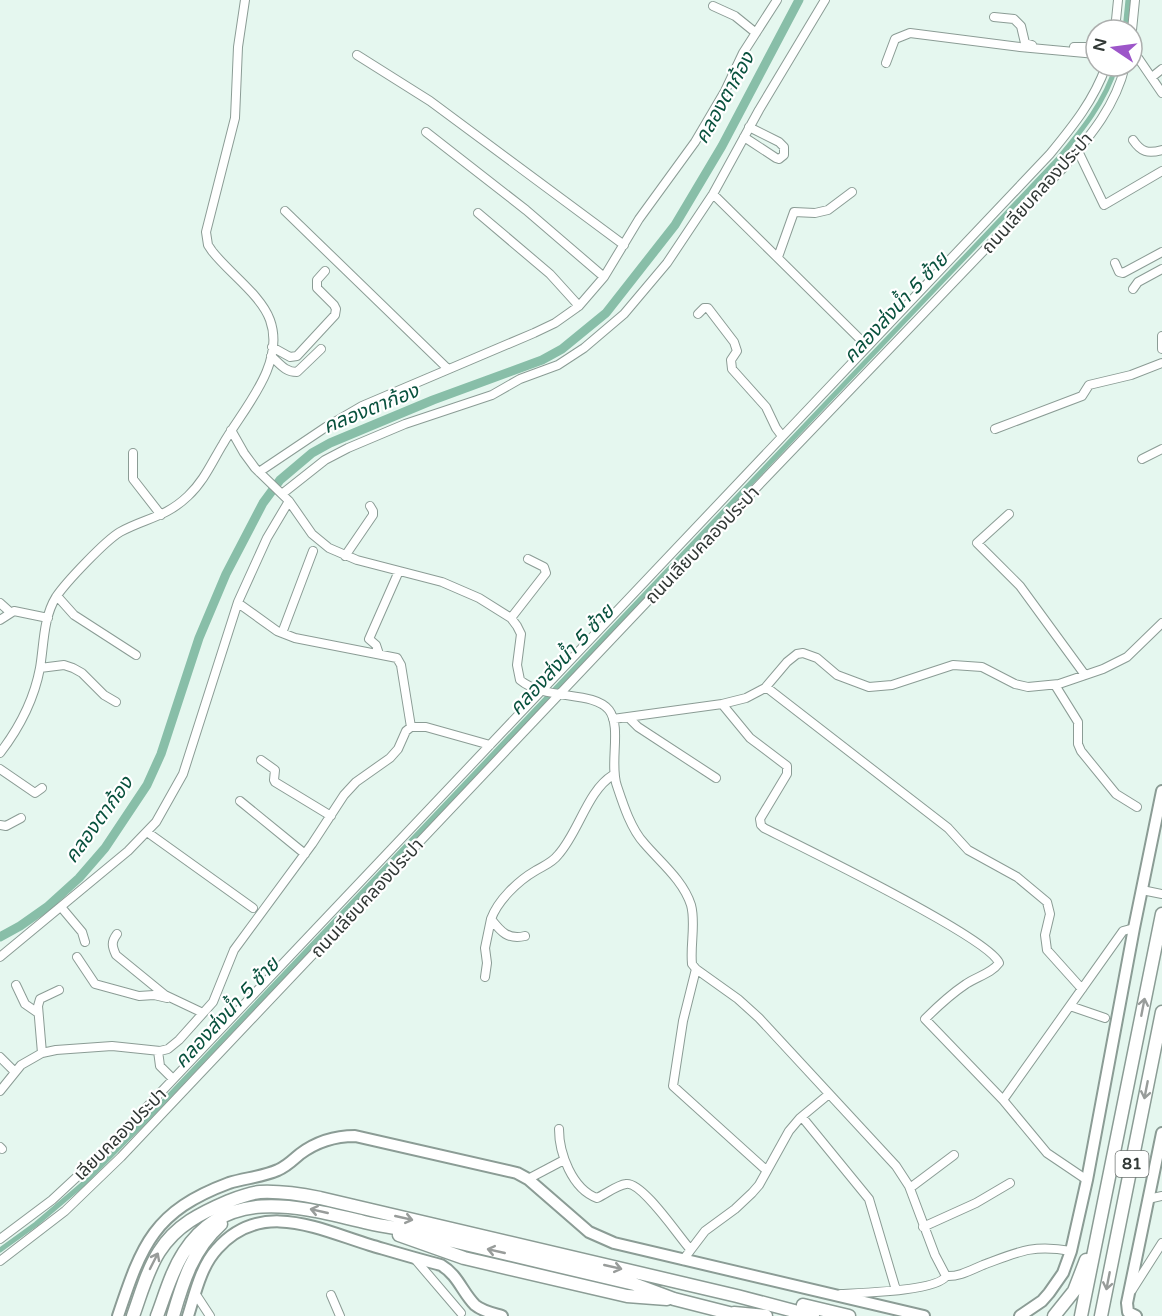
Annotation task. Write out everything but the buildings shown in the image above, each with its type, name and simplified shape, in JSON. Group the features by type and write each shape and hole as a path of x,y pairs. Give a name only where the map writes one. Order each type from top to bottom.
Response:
{"highway":[{"name":"81","path":"1081,1316 1162,914"},
{"name":"81","path":"1101,1316 1162,1012"},
{"path":"1054,1316 1068,1301 1079,1281 1107,1188"},
{"path":"153,1315 167,1268 183,1240 206,1216 232,1207 252,1193 268,1192 320,1198 813,1316"},
{"path":"134,1316 150,1270 166,1243 192,1218 204,1211 257,1206 290,1206 410,1231 626,1282 674,1299 737,1314 766,1316"},
{"path":"173,1316 187,1272 198,1251 232,1207"},
{"path":"737,1296 774,1299 849,1316"}],"main road":[{"path":"1020,1316 1042,1301 1049,1293 1063,1273 1071,1251 1087,1180 1162,791"},
{"path":"1136,1316 1128,1312 1128,1296 1162,1133"},
{"path":"118,1316 144,1247 160,1225 179,1208 195,1197 233,1182 276,1171 305,1150 342,1136 355,1136 517,1173 528,1179 589,1232 635,1249 924,1316"},
{"path":"189,1316 207,1262 216,1250 237,1232 262,1222 294,1221 441,1265 451,1271 473,1302 483,1310 496,1315"}],"street":[{"path":"0,753 32,701 48,618 57,596 109,540 124,530 161,515 189,495 202,480 231,430 253,399 271,356 272,328 267,314 260,302 222,264 208,244 206,235 235,118 238,47 245,0"},
{"path":"260,474 346,414 534,333 561,319 579,306 604,277 639,219 695,142 777,0"},
{"path":"281,493 316,466 348,448 423,418 492,395 520,379 567,360 615,322 644,292 712,194 825,0"},
{"path":"1116,18 1118,0"},
{"path":"1133,18 1135,0"},
{"path":"713,6 735,16 756,33"},
{"path":"994,16 1017,21 1022,30 1024,43 1029,45 1084,47"},
{"path":"886,63 896,39 910,33 1084,53"},
{"path":"357,55 421,94 624,245"},
{"path":"1144,66 1162,93"},
{"path":"1152,77 1162,69"},
{"name":"เลียบคลองประปา","path":"0,1239 77,1178 543,692 867,345 1050,154 1084,111 1101,78"},
{"name":"ถนนเลียบคลองประปา","path":"0,1261 65,1211 121,1157 557,695 1078,151 1101,122 1123,78"},
{"path":"744,137 776,158 779,159 784,155 784,147 779,142 749,127"},
{"path":"426,132 526,210 604,277"},
{"path":"1133,140 1144,152 1162,150"},
{"path":"1078,151 1104,205 1162,171"},
{"path":"778,257 794,212 815,213 828,210 852,192"},
{"path":"712,194 867,345"},
{"path":"285,211 448,369"},
{"path":"478,213 550,274 579,306"},
{"path":"1115,263 1117,270 1123,273 1162,252"},
{"path":"1133,289 1138,282 1162,268"},
{"path":"272,347 290,357 297,356 335,315 334,305 317,288 317,280 325,271"},
{"path":"698,314 704,308 708,308 734,342 737,351 731,360 732,369 763,402 782,436"},
{"path":"1162,336 1162,349"},
{"path":"271,356 282,367 297,372 321,349"},
{"path":"995,429 1082,396 1089,385 1131,375 1162,363"},
{"path":"231,430 244,453 260,474 281,493 312,534 323,544 345,556 442,582 502,611 518,626 521,634 517,665 520,680 543,692 596,701 609,710 613,719 613,775 639,836 663,863 690,903 693,914 692,964 759,1018 892,1161 910,1188 934,1255 946,1276"},
{"path":"1142,459 1162,449"},
{"path":"134,453 133,479 161,515"},
{"path":"0,957 128,851 147,832 168,804 183,774 238,603 267,538 288,501"},
{"path":"345,556 372,515 373,511 370,506"},
{"path":"1009,514 977,543 1020,586 1085,675"},
{"path":"282,633 313,550"},
{"path":"511,618 546,573 544,567 528,559"},
{"path":"379,654 376,645 369,639 399,571"},
{"path":"57,596 74,615 136,655"},
{"path":"0,603 10,612"},
{"path":"238,603 282,633 308,641 397,658 411,727"},
{"path":"0,620 10,612 22,611 48,618"},
{"path":"613,719 722,704 753,696 766,687 792,657 803,653 817,658 837,675 869,687 892,685 953,665 982,666 1015,684 1029,687 1054,685 1127,657 1162,622"},
{"path":"40,668 64,665 73,668 82,673 104,695 116,702"},
{"path":"1054,685 1078,722 1078,744 1081,751 1116,794 1137,807"},
{"path":"766,687 948,828 968,850 1017,877 1047,902 1050,908 1045,935 1047,950 1082,989"},
{"path":"722,704 750,738 786,766 787,774 760,819 760,825 923,910 982,945 996,957 999,963 994,968 951,994 926,1019 1003,1100 1047,1153 1087,1180"},
{"path":"629,718 638,727 716,778"},
{"path":"0,1091 14,1071 26,1061 42,1053 112,1046 158,1051 168,1049 179,1040 217,995 234,950 356,782 390,758 398,749 406,731 411,727 426,727 490,745"},
{"path":"261,760 275,770 275,782 331,816"},
{"path":"0,769 35,793 42,788"},
{"path":"485,976 487,963 485,948 491,919 498,906 514,887 561,853 602,783 613,775"},
{"path":"240,801 305,854"},
{"path":"0,825 6,826 21,818"},
{"path":"147,832 253,908"},
{"path":"1142,890 1162,894"},
{"path":"61,907 82,932 85,942"},
{"path":"491,919 510,937 525,936"},
{"path":"1003,1100 1123,931 1134,928"},
{"path":"117,934 112,940 116,955 171,998 203,1013"},
{"path":"77,957 93,983 139,996 154,995 171,998"},
{"path":"696,969 683,1021 673,1086 766,1170"},
{"path":"16,985 25,1004 38,1013"},
{"path":"42,1053 38,1006 40,999 59,990"},
{"path":"1070,1006 1105,1018"},
{"path":"158,1051 160,1066 173,1080"},
{"path":"0,1058 14,1071"},
{"path":"683,1260 712,1225 735,1209 752,1193 759,1185 782,1141 802,1117 829,1094"},
{"path":"802,1117 870,1200 896,1290"},
{"path":"559,1129 564,1160 571,1174 593,1197 597,1198 625,1184 637,1186 690,1249"},
{"path":"910,1188 954,1155"},
{"path":"528,1179 564,1160"},
{"path":"923,1227 976,1203 1010,1183"},
{"path":"1148,1199 1162,1196"},
{"path":"1128,1296 1162,1243"},
{"path":"831,1295 896,1290 937,1283 944,1280 946,1276 960,1275 1014,1253 1038,1247 1071,1251"},
{"path":"414,1258 460,1315 473,1302"},
{"path":"195,1293 210,1316"},
{"path":"332,1295 340,1316"}],"waterway":[{"name":"คลองตาก้อง","path":"0,937 47,907 79,878 105,848 147,785 161,754 199,638 226,574 263,503 280,480 312,453 330,443 433,400 542,360 562,349 606,313 675,225 722,146 799,0"},
{"name":"คลองส่งน้ำ 5 ซ้าย","path":"1126,18 1128,0"},
{"name":"คลองส่งน้ำ 5 ซ้าย","path":"0,1250 36,1224 83,1184 147,1119 1058,159 1099,104 1111,78"}]}
